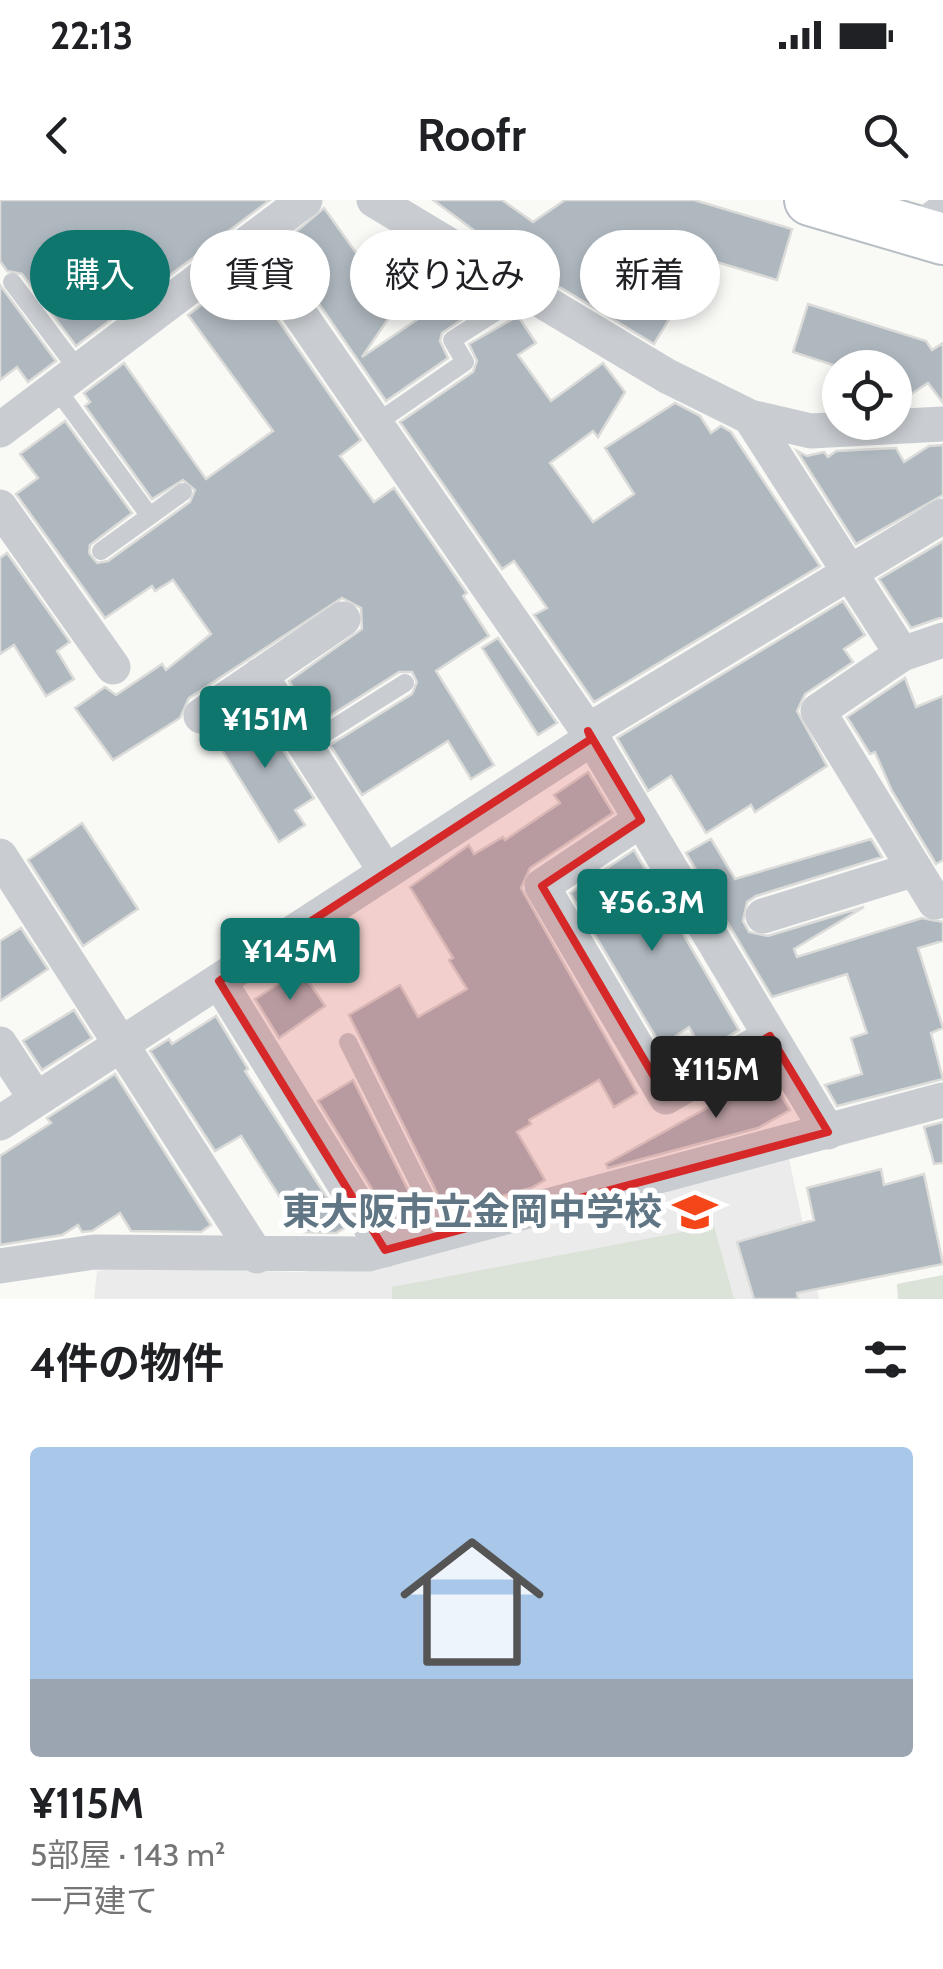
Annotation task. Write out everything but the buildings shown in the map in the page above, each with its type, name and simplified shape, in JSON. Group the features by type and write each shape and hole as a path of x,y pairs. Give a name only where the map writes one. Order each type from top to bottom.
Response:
{"main road":[{"path":"810,200 931,223"}],"street":[{"path":"266,230 305,200"},
{"path":"374,200 424,230"},
{"path":"1,428 190,287"},
{"path":"560,312 667,376 750,417 811,431 943,424"},
{"path":"304,320 588,731 828,1132"},
{"path":"750,417 902,654"},
{"path":"0,507 112,668"},
{"path":"588,731 943,516"},
{"path":"200,716 343,618"},
{"path":"943,640 902,654 818,711 934,902 943,900"},
{"path":"260,675 386,872"},
{"path":"0,1123 591,738 588,731"},
{"path":"641,820 542,886 666,1097 770,1036"},
{"path":"0,856 257,1256"},
{"path":"763,916 915,869"},
{"path":"219,981 386,1250"},
{"path":"0,1044 36,1100"},
{"path":"0,1266 94,1252 368,1254 943,1100"}],"lane":[{"path":"12,282 150,515"},
{"path":"376,424 465,362 452,340 483,320"},
{"path":"101,551 184,492"},
{"path":"305,746 405,683"},
{"path":"348,1042 444,1234"}],"highlighted area":[{"path":"588,731 641,820 542,886 666,1097 770,1036 828,1132 385,1250 219,981 591,739"}],"shaded area":[{"name":"東大阪市立金岡中学校","path":"789,1159 819,1299 94,1299 97,1271 131,1268 300,1272 390,1264"},
{"path":"714,1226 734,1299 392,1299 392,1287"},
{"path":"943,1275 943,1299 898,1299 897,1284"}],"place":[{"name":"東大阪市立金岡中学校","path":"695,1212"}]}
